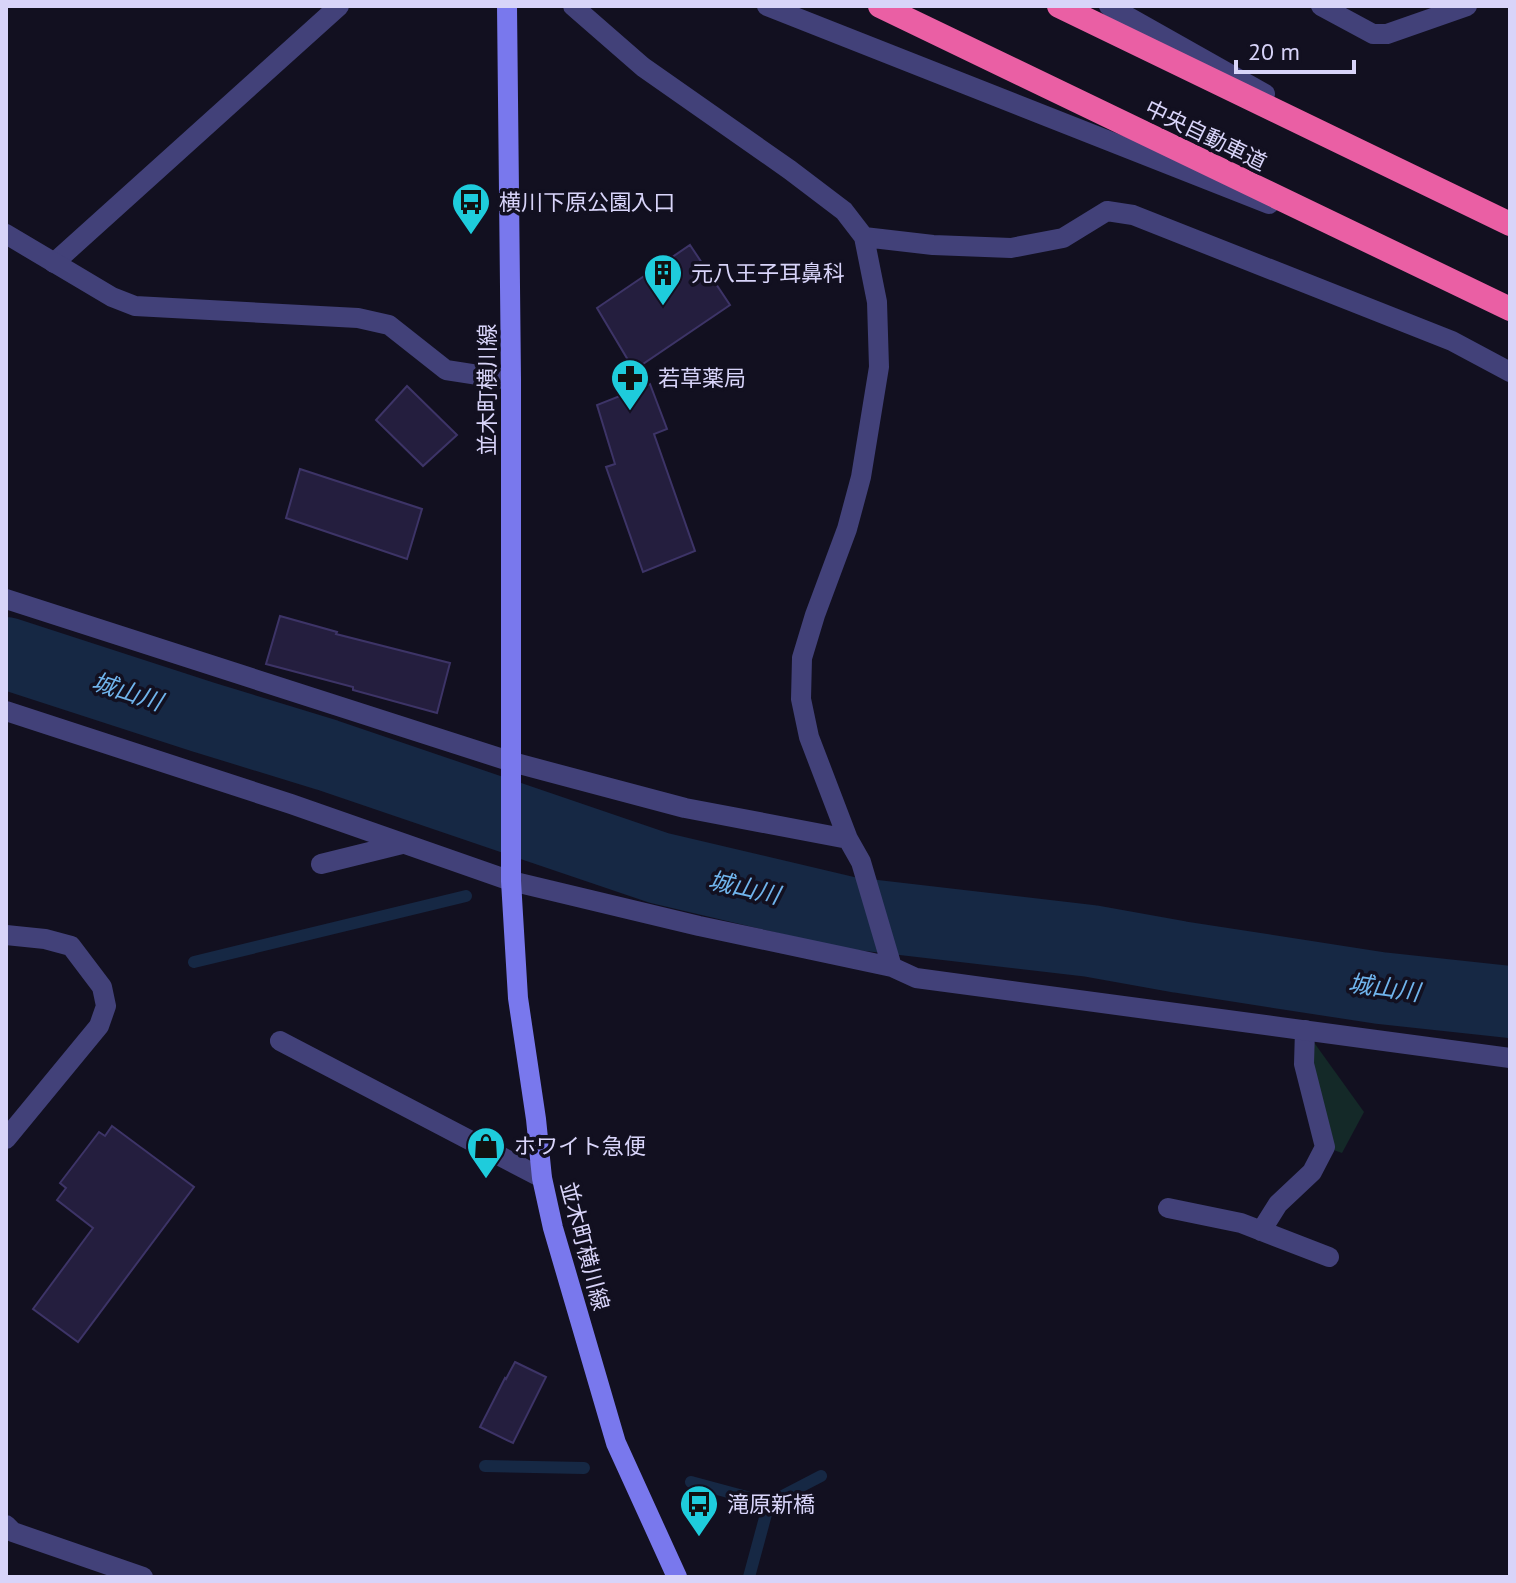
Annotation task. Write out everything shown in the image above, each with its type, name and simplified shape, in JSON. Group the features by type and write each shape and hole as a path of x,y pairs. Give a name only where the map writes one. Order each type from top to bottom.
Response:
{"highway":[{"name":"中央自動車道","path":"880,6 1510,309"},
{"path":"1059,6 1510,224"}],"street":[{"path":"54,263 339,6"},
{"name":"並木町横川線","path":"507,6 512,768"},
{"path":"573,6 643,67 844,211 864,237 877,302 879,367 861,477 847,529 802,658 801,699 809,737 848,839 861,862 889,957"},
{"path":"767,6 1380,248"},
{"path":"1109,6 1419,181"},
{"path":"1321,6 1373,34 1387,34 1467,6"},
{"path":"864,237 933,245 1011,248 1063,238 1107,211 1133,215 1452,341 1510,372"},
{"path":"6,234 112,297 135,306 358,318 389,325 446,370 511,380"},
{"path":"6,599 512,768 685,808 848,839"},
{"path":"6,711 403,843 699,926 889,957 916,978 1510,1058"},
{"path":"512,768 512,872"},
{"path":"321,864 403,843"},
{"name":"並木町横川線","path":"512,872 518,998 542,1178 553,1228 616,1443 677,1577"},
{"path":"6,935 45,939 71,946 102,987 106,1006 99,1026 6,1139"},
{"path":"1261,1231 1278,1204 1312,1172 1325,1147 1304,1064 1305,1030"},
{"path":"280,1041 542,1178"},
{"path":"1168,1208 1241,1223 1329,1257"},
{"path":"6,1525 13,1532 143,1577"}],"green space":[{"path":"1305,1030 1364,1112 1342,1153 1325,1147"}],"building":[{"name":"元八王子耳鼻科","path":"690,245 730,305 634,370 597,308"},
{"path":"650,384 667,429 654,434 695,551 643,572 606,467 615,464 597,405"},
{"path":"407,386 457,435 423,466 376,420"},
{"path":"300,469 422,509 407,559 286,518"},
{"path":"280,616 336,634 450,663 437,713 266,664"},
{"path":"112,1126 194,1187 78,1342 33,1309 93,1228 57,1200 66,1188 60,1183 99,1132 105,1136"},
{"path":"515,1362 546,1377 513,1443 480,1427"}],"waterway":[{"name":"城山川","path":"6,653 327,755 659,868 850,913 1091,941 1380,988 1510,1002"},
{"path":"194,962 466,896"},
{"path":"485,1466 584,1468"},
{"path":"769,1503 821,1476"},
{"path":"691,1482 769,1503 749,1577"}],"place":[{"name":"横川下原公園入口","path":"471,236"},
{"name":"元八王子耳鼻科","path":"663,307"},
{"name":"若草薬局","path":"630,412"},
{"name":"ホワイト急便","path":"486,1180"},
{"name":"滝原新橋","path":"699,1538"}]}
